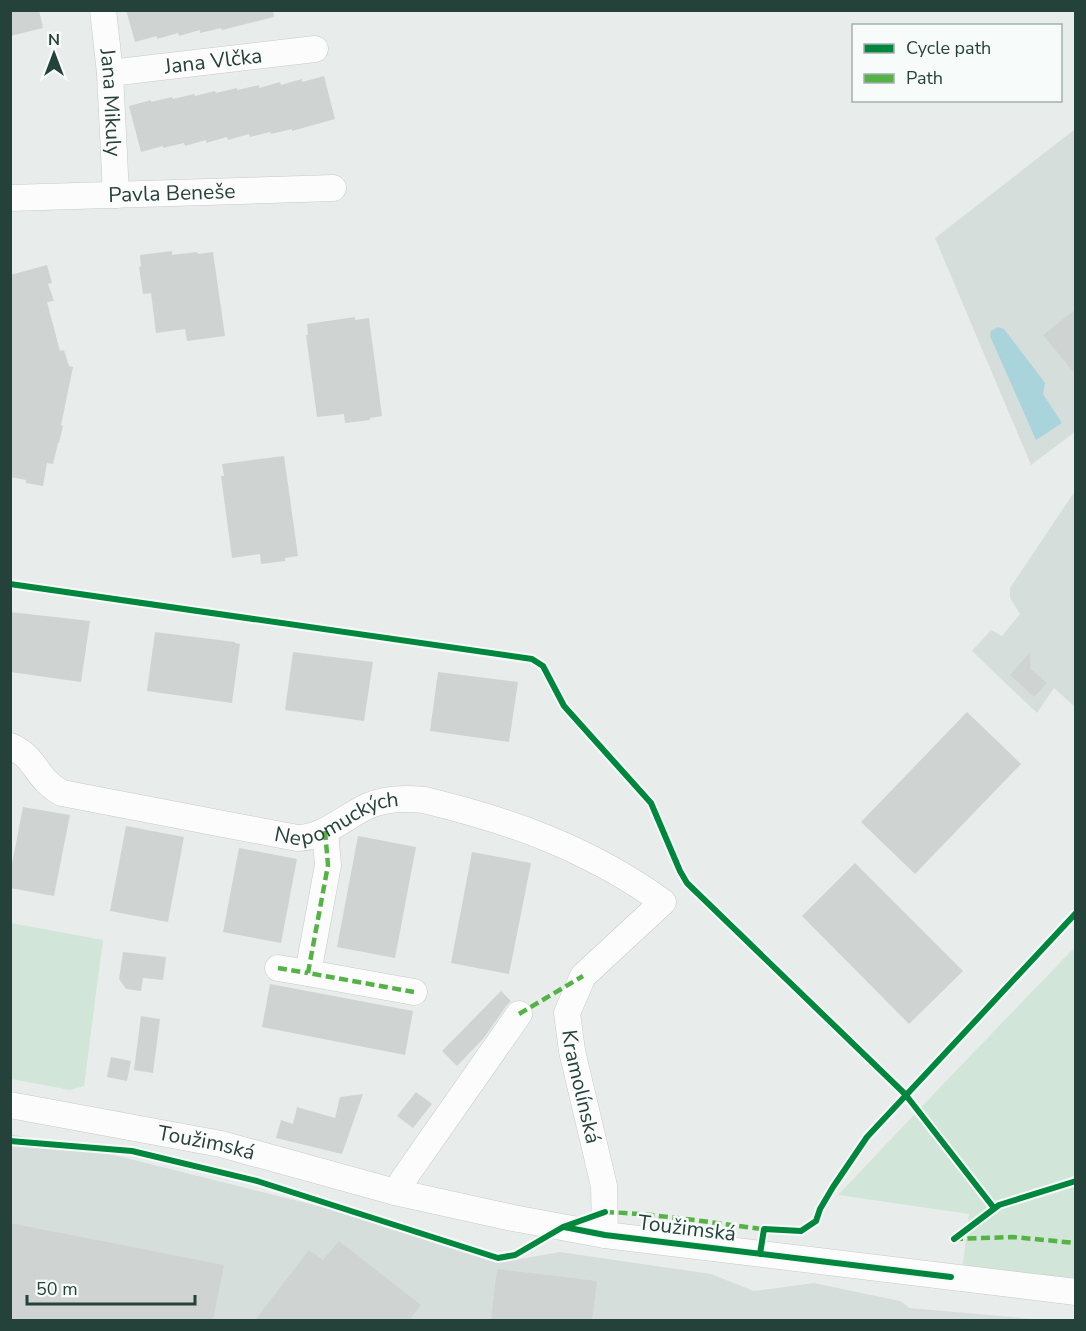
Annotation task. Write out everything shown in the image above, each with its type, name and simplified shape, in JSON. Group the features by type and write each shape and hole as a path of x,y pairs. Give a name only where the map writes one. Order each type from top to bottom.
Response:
{"street":[{"name":"Jana Mikuly","path":"103,10 110,73 116,195"},
{"name":"Jana Vlčka","path":"110,73 315,49"},
{"name":"Pavla Beneše","path":"10,198 333,188"},
{"name":"Nepomuckých","path":"10,746 26,755 54,788 70,796 297,838 317,835 369,806 381,802 408,798 424,800 525,829 567,846 628,879 663,902"},
{"path":"308,973 328,865 325,831"},
{"name":"Kramolínská","path":"605,1235 603,1186 572,1051 567,1013 583,976 663,902"},
{"path":"278,968 414,992"},
{"path":"395,1192 519,1014"},
{"name":"Toužimská","path":"10,1105 221,1144 395,1192 513,1218 605,1235 1076,1292"}],"shaded area":[{"path":"1075,129 1075,432 1031,465 935,238"},
{"path":"1075,491 1075,707 1054,688 1037,713 972,651 991,630 1002,636 1020,614 1010,598 1010,588"},
{"path":"10,1134 110,1154 334,1210 503,1262 560,1252 711,1274 754,1291 814,1283 900,1301 910,1308 1045,1320 11,1320"}],"green space":[{"path":"11,923 103,940 84,1086 70,1090 11,1079"},
{"path":"1075,947 1075,1285 962,1271 969,1214 838,1195"}],"water":[{"path":"998,327 1004,329 1045,383 1043,394 1062,423 1036,440 990,336 991,331"}],"building":[{"path":"10,10 39,10 43,28 10,36"},
{"path":"126,10 273,10 274,17 222,30 221,28 200,33 200,30 179,36 178,33 135,42"},
{"path":"324,76 335,119 292,131 292,129 271,134 270,132 250,137 249,134 228,140 227,137 206,143 206,140 185,146 184,143 141,152 129,106 151,100 151,102 172,97 173,99 194,94 195,96 215,91 216,93 259,85 259,88 280,82 281,85 302,79 302,82"},
{"path":"172,251 172,255 213,252 225,336 187,341 185,329 156,333 151,293 143,294 139,267 141,266 140,255"},
{"path":"47,265 52,283 48,284 54,301 47,302 60,351 64,350 69,366 73,367 59,443 53,464 47,463 43,486 10,477 10,275"},
{"path":"1076,309 1076,375 1043,335"},
{"path":"355,317 355,320 369,318 382,416 345,423 344,414 317,417 306,335 308,335 307,324"},
{"path":"284,456 298,556 285,558 285,561 261,564 260,554 232,558 221,476 224,476 222,464"},
{"path":"10,612 90,621 81,682 10,672"},
{"path":"155,632 240,644 232,703 147,691"},
{"path":"293,652 373,662 364,721 285,710"},
{"path":"1030,652 1030,668 1047,683 1034,697 1010,675"},
{"path":"438,672 518,682 509,742 430,731"},
{"path":"967,712 1021,764 915,874 861,822"},
{"path":"23,807 70,815 54,896 10,888 10,874"},
{"path":"126,826 184,837 168,922 110,911"},
{"path":"358,836 416,847 395,958 337,947"},
{"path":"239,848 297,859 281,943 223,932"},
{"path":"472,852 531,863 509,974 451,963"},
{"path":"855,863 963,971 909,1024 802,916"},
{"path":"123,952 166,957 163,980 143,978 141,991 126,989 119,979"},
{"path":"270,984 413,1011 405,1055 262,1027"},
{"path":"501,991 511,1001 483,1039 457,1066 442,1051"},
{"path":"141,1016 160,1019 153,1073 134,1070"},
{"path":"111,1057 131,1061 127,1081 107,1077"},
{"path":"416,1092 432,1104 413,1128 397,1116"},
{"path":"363,1094 342,1154 276,1138 281,1120 293,1124 297,1107 335,1118 340,1097"},
{"path":"10,1223 224,1265 213,1320 10,1320"},
{"path":"339,1241 421,1305 409,1320 255,1320 309,1250 323,1260"},
{"path":"497,1269 597,1281 592,1320 491,1320"}],"marked path":[{"path":"325,831 328,865 308,973 414,992"},
{"path":"278,968 308,973"},
{"path":"519,1014 583,976"},
{"path":"605,1212 769,1230"},
{"path":"954,1239 1013,1237 1076,1243"}],"cycle path":[{"path":"10,584 532,659 543,666 564,706 651,803 687,883 905,1094 994,1208"},
{"path":"760,1254 764,1229 801,1231 816,1221 833,1187 867,1137 1076,913"},
{"path":"10,1141 132,1151 257,1181 498,1258 515,1255 563,1227 605,1212"},
{"path":"954,1239 999,1205 1076,1181"},
{"path":"564,1227 605,1235 951,1277"}]}
